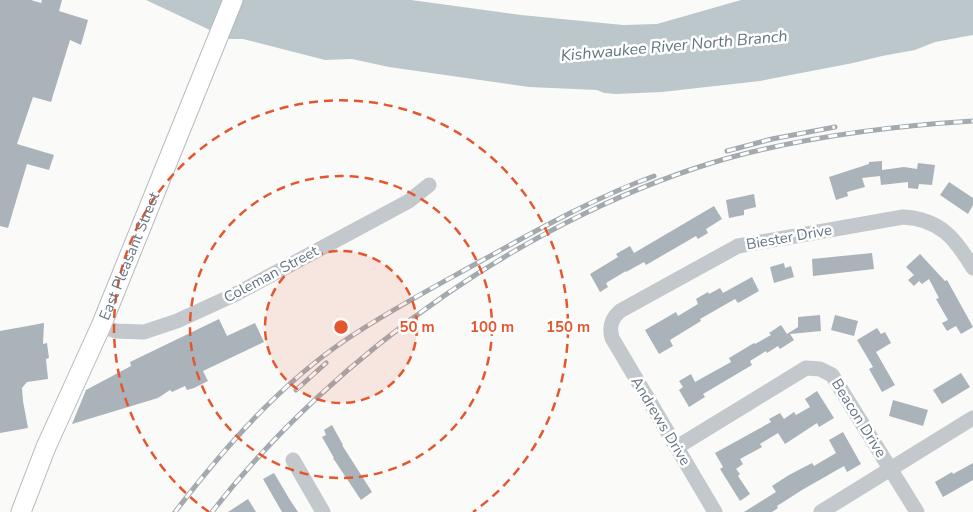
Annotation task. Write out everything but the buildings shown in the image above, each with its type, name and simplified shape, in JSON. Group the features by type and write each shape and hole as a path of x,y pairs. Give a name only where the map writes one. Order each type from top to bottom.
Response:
{"main road":[{"name":"East Pleasant Street","path":"21,512 46,447 102,326 233,0"}],"street":[{"name":"Coleman Street","path":"102,326 116,331 144,332 177,321 236,294 409,200 429,185"},
{"name":"Biester Drive","path":"610,330 614,317 620,311 738,246 903,217 915,218 934,224 947,232 973,268"},
{"name":"Andrews Drive","path":"610,330 612,338 627,366 715,512"},
{"name":"Beacon Drive","path":"676,447 806,368 820,369 832,375 916,512"},
{"path":"821,512 973,418"},
{"path":"293,460 323,512"}],"water":[{"name":"Kishwaukee River North Branch","path":"146,0 411,0 521,15 623,25 657,24 741,0 973,0 973,35 935,42 915,50 760,81 662,92 616,94 597,90 529,87 389,67 352,59 325,60 243,39 229,39"}],"railway":[{"path":"212,512 262,453 318,397 379,344 445,295 514,251 586,213 659,181 732,157 792,143 852,133 973,121"},
{"path":"727,151 772,139 835,127"},
{"path":"175,512 213,464 254,418 299,376 347,339 413,298 545,226 588,204 654,176"},
{"path":"296,390 326,363"}]}
